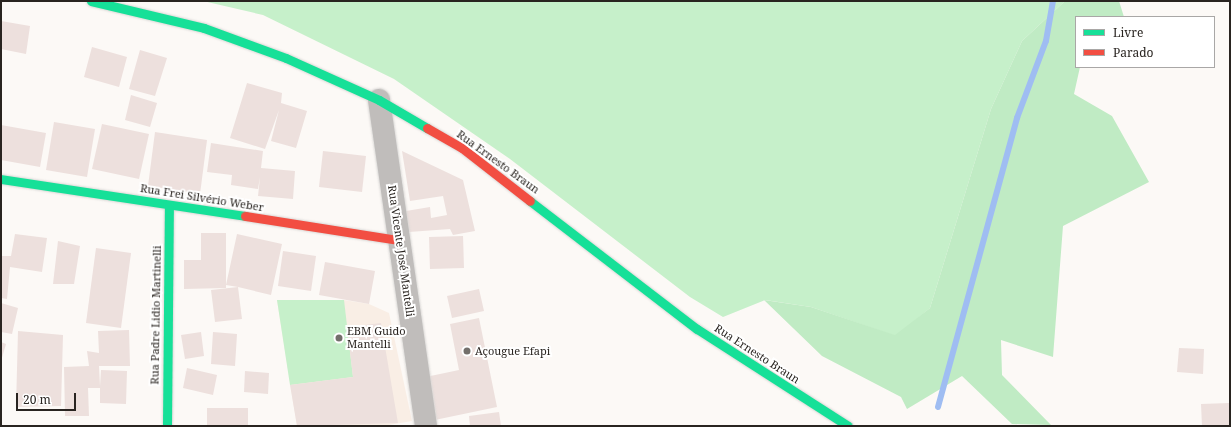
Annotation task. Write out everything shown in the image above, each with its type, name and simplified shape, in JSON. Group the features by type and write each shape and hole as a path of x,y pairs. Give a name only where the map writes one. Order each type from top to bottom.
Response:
{"street":[{"name":"Rua Ernesto Braun","path":"91,1 204,28 286,58 379,100 462,148 697,329 848,426"},
{"name":"Rua Vicente José Mantelli","path":"379,100 426,426"},
{"name":"Rua Frei Silvério Weber","path":"1,179 399,240"},
{"name":"Rua Padre Lidio Martinelli","path":"167,426 169,205"}],"shaded area":[{"name":"EBM Guido Mantelli","path":"277,300 344,300 369,304 389,313 412,421 383,426 297,426"}],"green space":[{"path":"203,1 1065,1 1022,41 991,109 930,308 896,336 811,307 765,300 723,317 690,297 510,159 394,79 263,15"},
{"path":"1065,1 1119,1 1124,16 1075,16 1075,68 1080,68 1074,94 1112,116 1149,182 1063,226 1053,357 1001,340 1002,375 1051,425 1012,424 962,376 907,409 901,397 822,356 764,300 811,307 895,335 930,308 991,109 1022,41"},
{"path":"277,300 344,300 353,377 290,385"}],"building":[{"path":"1,21 30,26 26,54 1,49"},
{"path":"92,47 127,57 119,87 84,77"},
{"path":"140,50 167,58 155,96 129,89"},
{"path":"247,83 282,93 281,103 307,111 296,148 271,141 279,110 265,149 230,138"},
{"path":"131,95 157,103 150,127 125,120"},
{"path":"54,122 95,129 87,177 46,170"},
{"path":"102,124 149,134 139,179 92,169"},
{"path":"1,125 46,133 40,167 1,160"},
{"path":"155,132 207,140 200,194 148,186"},
{"path":"211,143 263,151 261,168 295,171 293,199 258,196 260,177 258,189 231,185 232,175 207,172"},
{"path":"323,151 366,156 362,192 319,187"},
{"path":"402,151 463,180 475,231 453,235 450,229 409,232 406,211 430,207 431,218 447,215 443,196 410,201"},
{"path":"201,233 226,233 226,288 184,289 184,260 201,260"},
{"path":"15,234 47,238 42,272 10,267 7,299 1,298 1,256 11,256"},
{"path":"237,234 282,244 271,295 226,285"},
{"path":"463,236 464,268 430,269 429,237"},
{"path":"58,241 80,246 74,284 53,284"},
{"path":"96,248 131,253 121,328 86,323"},
{"path":"283,251 316,256 311,291 278,286"},
{"path":"325,262 375,271 369,304 319,295"},
{"path":"238,287 242,319 215,322 211,290"},
{"path":"479,289 484,311 452,318 447,296"},
{"path":"1,303 18,308 12,334 1,332"},
{"path":"479,318 497,407 430,421 421,378 459,370 450,324"},
{"path":"381,323 398,423 297,426 290,385 353,377 347,327"},
{"path":"129,330 130,366 99,366 100,386 101,370 127,371 126,404 100,403 100,388 88,388 89,416 65,416 64,367 89,366 87,351 99,353 98,331"},
{"path":"18,331 63,335 61,406 16,407"},
{"path":"201,332 204,356 185,359 181,335"},
{"path":"213,332 237,334 235,366 211,364"},
{"path":"1,342 6,344 1,361"},
{"path":"1179,348 1204,349 1203,374 1177,372"},
{"path":"187,368 217,375 213,395 183,388"},
{"path":"245,371 269,373 268,394 244,392"},
{"path":"1229,403 1229,426 1202,426 1201,404"},
{"path":"207,408 248,408 248,426 207,426"},
{"path":"499,412 501,426 470,426 469,416"}],"waterway":[{"path":"938,407 1017,118 1046,41 1053,1"}],"traffic: fast":[{"path":"91,1 204,28 286,58 379,100 427,128"},
{"path":"1,179 245,216"},
{"path":"530,201 697,329 848,426"},
{"path":"167,426 169,205"}],"traffic: jam":[{"path":"427,128 462,148 530,201"},
{"path":"245,216 399,240"}],"place":[{"name":"EBM Guido Mantelli","path":"339,338"},
{"name":"Açougue Efapi","path":"467,351"}]}
